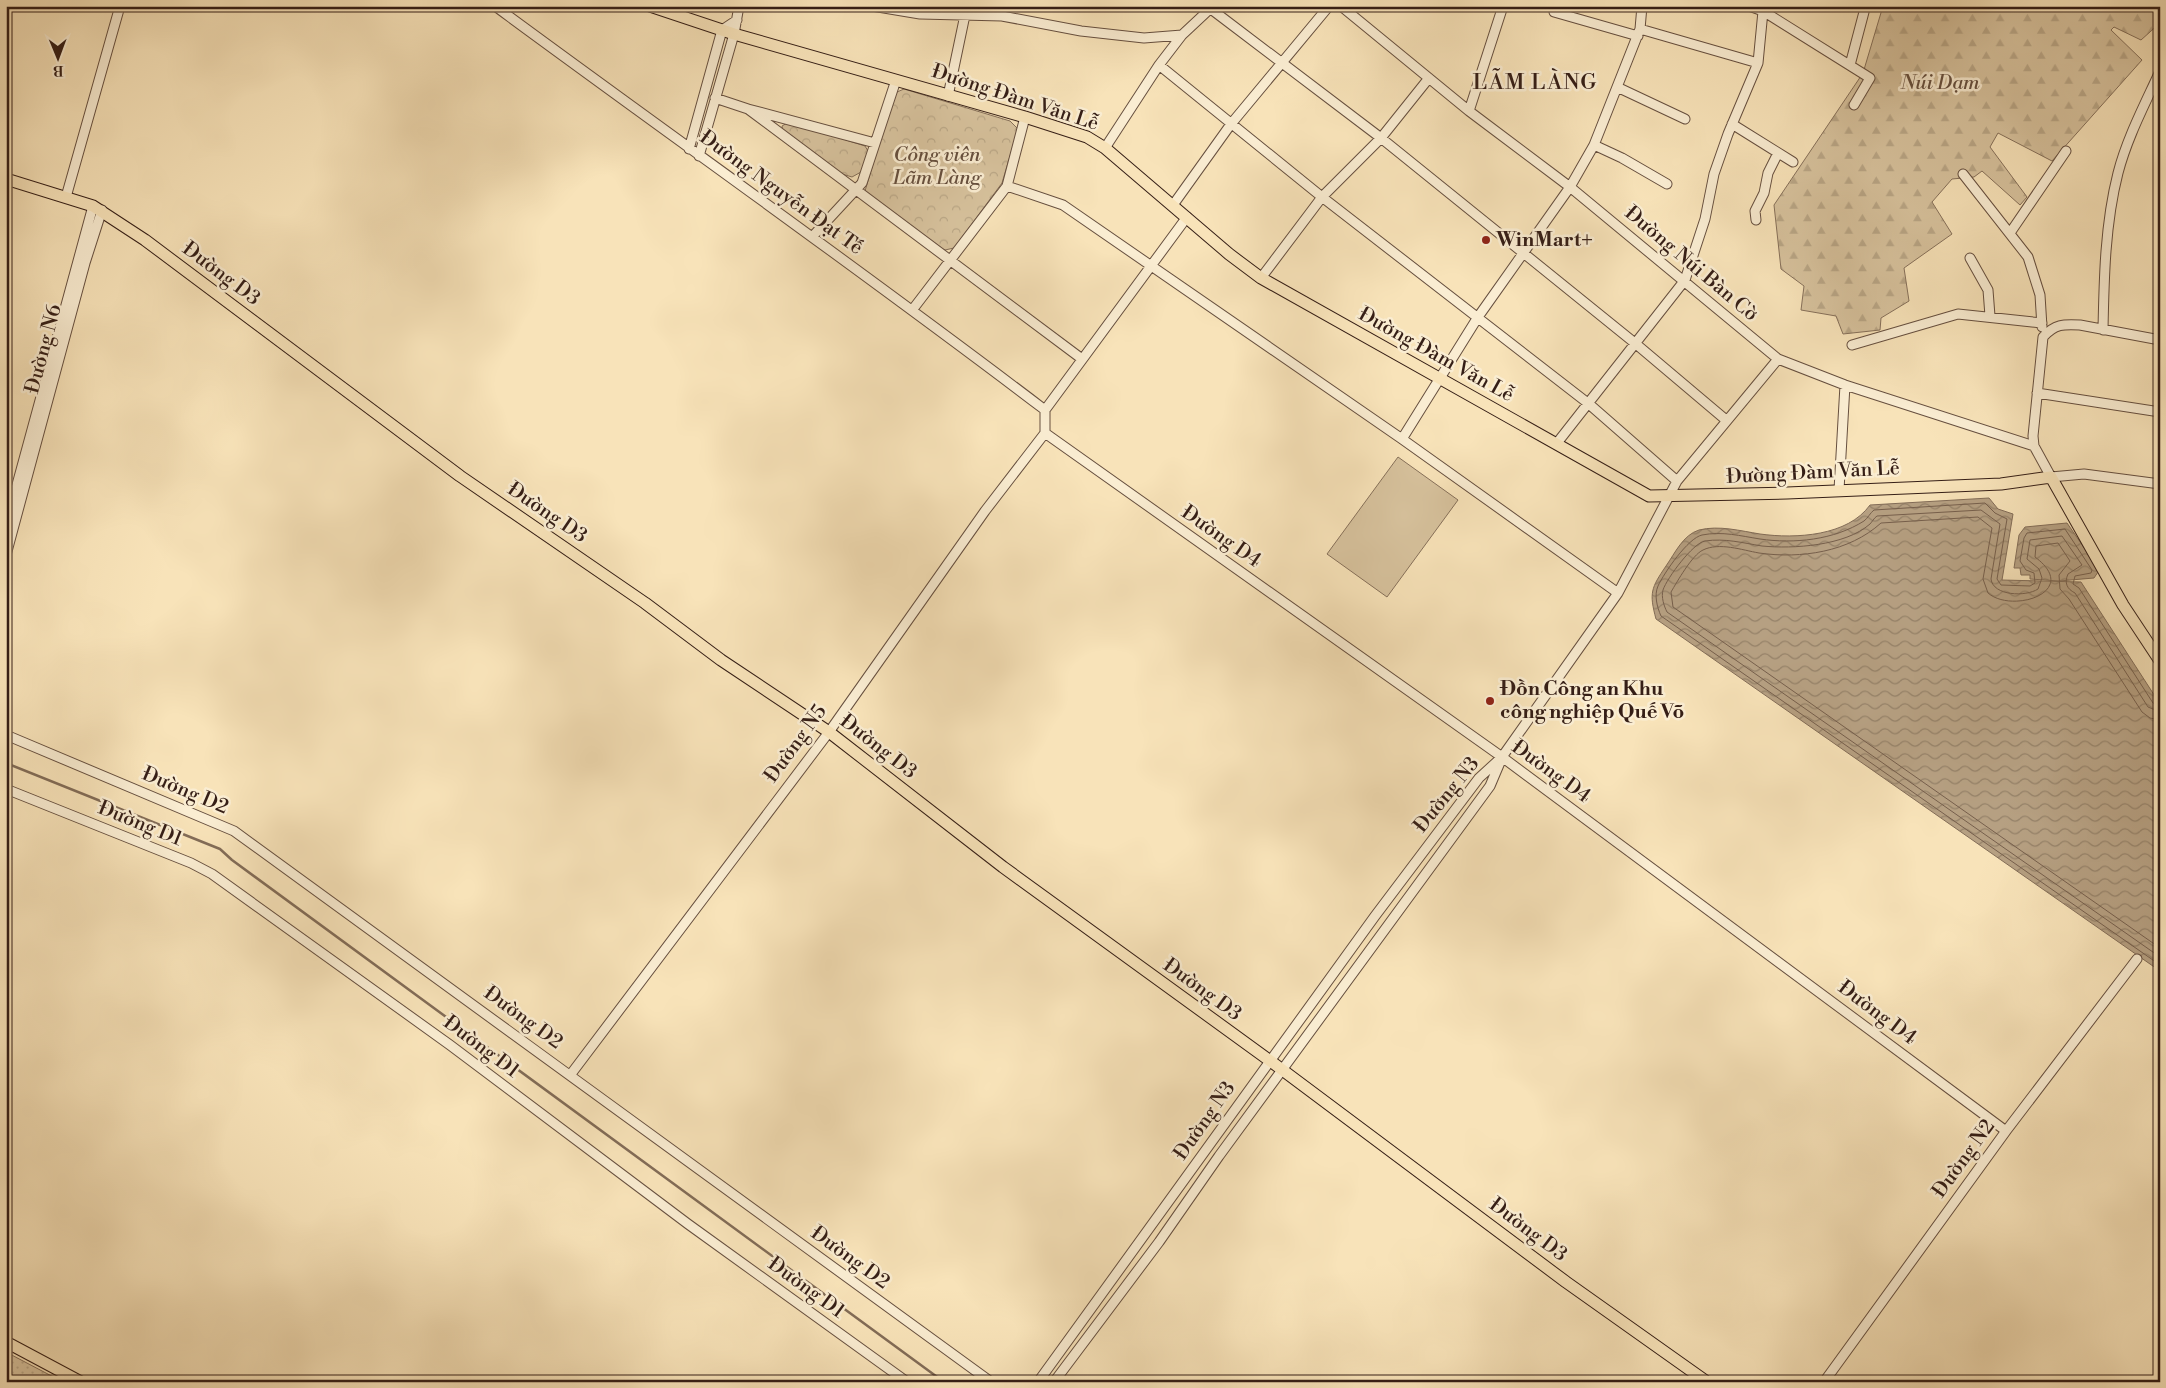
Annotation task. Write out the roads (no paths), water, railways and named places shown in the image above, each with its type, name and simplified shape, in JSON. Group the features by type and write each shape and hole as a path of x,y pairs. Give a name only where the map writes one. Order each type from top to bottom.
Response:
{"main road":[{"name":"Đường Đàm Văn Lễ","path":"650,6 734,34 1026,117 1087,137 1105,148 1173,204 1229,254 1261,278 1649,496 1668,497 2001,484 2051,477"},
{"name":"Đường D3","path":"6,179 98,208 460,476 644,603 721,660 828,732 1003,867 1270,1060 1566,1282 1707,1382"},
{"path":"2051,477 2123,605 2160,661"},
{"path":"6,1342 81,1382"}],"street":[{"path":"66,197 120,6"},
{"name":"Đường Nguyễn Đạt Tế","path":"495,6 689,149 913,309 1045,410"},
{"path":"699,156 734,34 739,6"},
{"path":"872,6 920,14 964,10 1081,31 1144,38 1182,35"},
{"path":"1173,204 1231,124 1329,6"},
{"name":"Đường Núi Bàn Cờ","path":"1342,6 1469,111 1570,187 1685,280 1778,359 1845,385 2034,446"},
{"path":"1469,111 1503,6"},
{"path":"1402,439 1478,317 1570,187 1594,145 1639,33 1642,6"},
{"path":"1749,6 1764,9 1870,78 1854,104"},
{"path":"1105,148 1159,65 1182,35 1212,7 1381,138 1523,252 1726,420"},
{"path":"1557,443 1685,280 1705,219 1714,174 1732,124 1758,63 1764,9"},
{"path":"948,96 964,10"},
{"path":"1554,12 1758,63"},
{"path":"1850,65 1864,12"},
{"path":"689,149 722,30 737,20"},
{"path":"1159,65 1322,197 1589,404 1678,481"},
{"path":"2103,330 2109,222 2118,173 2137,120 2160,70"},
{"path":"1261,278 1322,197 1381,138 1429,78"},
{"path":"812,237 855,188 862,183 896,80"},
{"path":"1617,87 1684,119"},
{"path":"715,98 748,109 875,143"},
{"path":"748,109 1082,359"},
{"path":"913,309 1007,186 1026,117"},
{"path":"1732,124 1793,162"},
{"path":"1594,145 1622,158 1667,184"},
{"path":"2010,233 2066,151"},
{"path":"1756,220 1755,211 1764,193 1768,173 1778,153"},
{"path":"1962,174 2028,257 2040,294 2043,337 2032,436 2034,446 2051,477 2084,474 2160,484"},
{"path":"1007,186 1063,205 1402,439 1618,593"},
{"name":"Đường N6","path":"6,525 98,208"},
{"name":"Đường N6","path":"6,555 85,263 98,208"},
{"path":"1045,433 1045,410 1187,217"},
{"path":"1970,258 1988,290 1990,316"},
{"path":"1852,345 1958,314 2042,323"},
{"path":"2043,337 2051,328 2067,324 2160,340"},
{"path":"1502,757 1618,593 1678,481 1726,420 1778,359"},
{"path":"1839,490 1845,385"},
{"path":"2037,393 2160,412"},
{"name":"Đường N5","path":"571,1074 828,732 985,511 1045,433"},
{"name":"Đường D4","path":"1045,433 1502,757 2006,1131"},
{"name":"Đường D2","path":"6,735 234,830 991,1382"},
{"name":"Đường N3","path":"1038,1382 1270,1060 1479,778 1502,757"},
{"name":"Đường N3","path":"1054,1382 1159,1242 1490,786 1502,757"},
{"name":"Đường D1","path":"6,788 212,874 450,1045 680,1218 907,1382"},
{"name":"Đường N2","path":"1824,1382 2006,1131 2138,959"},
{"path":"1146,1232 1159,1242"}],"water":[{"path":"1989,498 1998,509 2013,514 2002,580 2081,582 2160,704 2160,971 1656,619 1652,603 1654,586 1676,550 1693,532 1722,528 1760,534 1805,535 1835,529 1849,523 1870,505"},
{"path":"2067,523 2096,565 2098,572 2094,578 2059,581 2030,579 2030,575 2021,575 2020,568 2014,568 2019,535 2025,527"}],"waterway":[{"path":"6,763 220,849 232,860 944,1382"}],"place":[{"name":"WinMart+","path":"1486,240"},
{"name":"Đồn Công an Khu công nghiệp Quế Võ","path":"1490,701"}],"district":[{"name":"LÃM LÀNG","path":"1535,82"}],"park label":[{"name":"Núi Dạm","path":"1940,83"},
{"name":"Công viên Lãm Làng","path":"937,166"}]}
